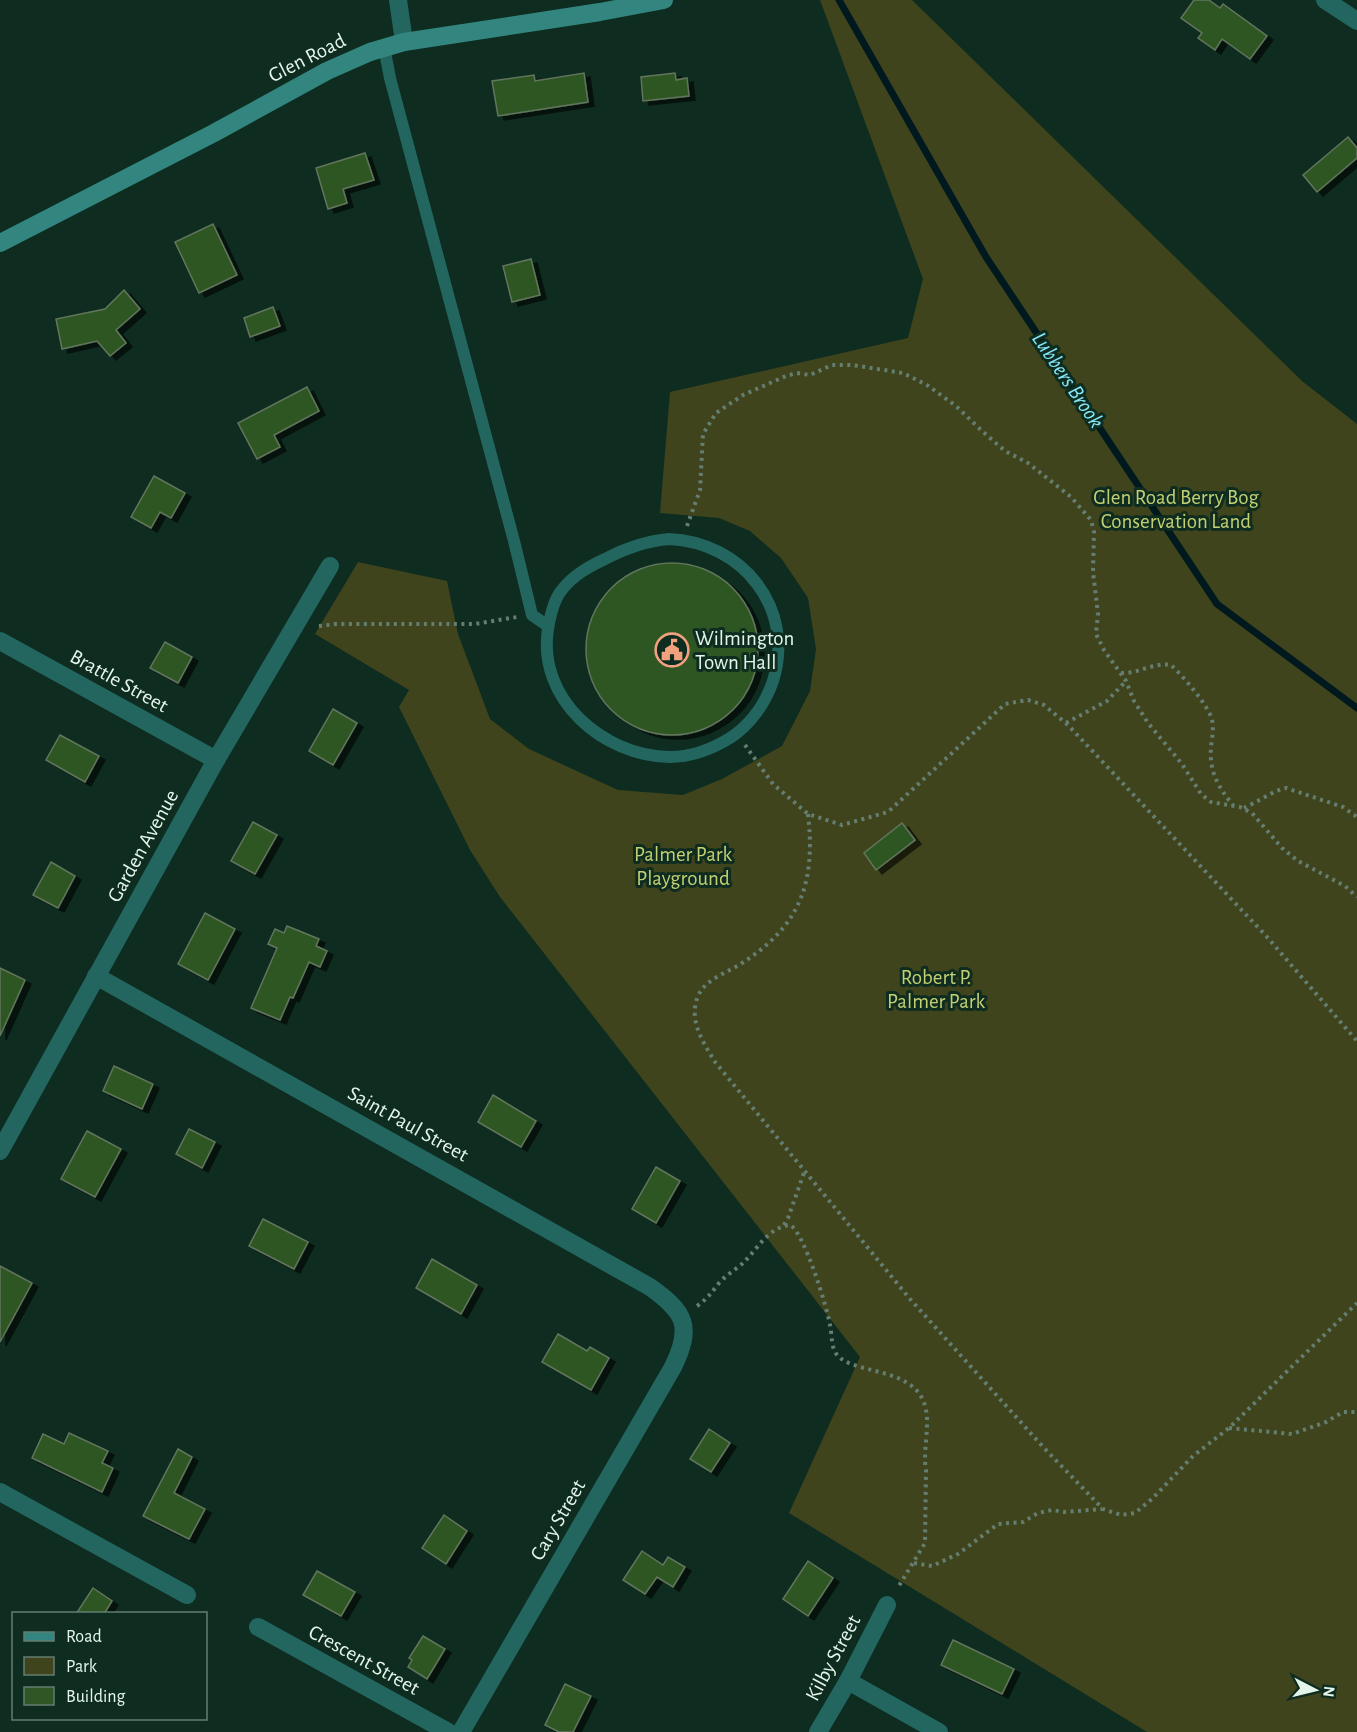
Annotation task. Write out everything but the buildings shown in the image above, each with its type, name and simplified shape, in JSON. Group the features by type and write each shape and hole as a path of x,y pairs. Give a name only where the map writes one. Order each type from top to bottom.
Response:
{"street":[{"path":"399,0 404,42"},
{"name":"Glen Road","path":"0,243 175,154 327,71 384,47 664,0"},
{"path":"1324,0 1357,21"},
{"name":"Garden Avenue","path":"0,1151 216,760 330,566"},
{"name":"Brattle Street","path":"0,641 216,760"},
{"name":"Saint Paul Street","path":"96,976 650,1287 673,1304 681,1320"},
{"name":"Cary Street","path":"461,1732 673,1367 682,1346 681,1320"},
{"path":"0,1492 187,1595"},
{"name":"Kilby Street","path":"818,1732 848,1681 887,1605"},
{"name":"Crescent Street","path":"258,1627 448,1732"},
{"path":"848,1681 939,1732"}],"lane":[{"path":"384,47 532,615 548,626"},
{"path":"683,540 717,550 746,570 763,592 774,619 778,647 772,682 756,713 737,734 712,748 685,756 671,757 643,753 604,738 575,715 552,680 547,666 545,648 548,626 560,592 571,579 585,569 641,543 683,540"}],"path":[{"path":"683,540 689,516 697,502 700,490 703,434 716,413 743,395 772,382 797,373 810,375 832,365 852,365 903,372 927,385 949,401 1005,451 1048,478 1071,497 1091,520 1094,532 1093,572 1098,614 1096,634 1104,650 1126,681 1134,701 1148,723 1182,764 1202,794 1211,802 1233,806 1252,813 1282,848 1298,861 1345,886 1357,897"},
{"path":"289,635 317,626 336,624 475,624 532,615"},
{"path":"1120,673 1134,672 1157,665 1171,665 1205,704 1214,727 1210,767 1233,806"},
{"path":"1066,723 1107,701 1126,681"},
{"path":"737,734 773,784 808,814 842,825 888,812 1005,704 1028,700 1044,705 1066,723 1116,774 1191,858 1267,937 1357,1041"},
{"path":"1243,809 1286,788 1343,807 1357,817"},
{"path":"808,814 811,843 808,873 799,906 776,938 710,981 699,993 694,1011 698,1031 715,1062 910,1299 1044,1448 1103,1509"},
{"path":"681,1320 690,1310 711,1295 720,1281 745,1261 765,1238 783,1225 788,1218 805,1170"},
{"path":"783,1225 795,1227 804,1244 827,1311 836,1352 841,1359 906,1381 922,1398 927,1413 924,1459 925,1543 887,1605"},
{"path":"914,1563 932,1566 958,1554 998,1524 1023,1522 1038,1513 1052,1510 1064,1512 1103,1509 1120,1515 1135,1513 1194,1456 1229,1428 1357,1303"},
{"path":"1229,1428 1292,1434 1326,1422 1343,1412 1357,1412"}],"green space":[{"name":"Robert P. Palmer Park","path":"820,0 912,0 1302,381 1357,424 1357,1732 1147,1732 789,1513 860,1357 500,897 470,850 399,707 409,690 315,634 358,562 447,581 458,634 490,719 529,749 618,790 683,795 722,779 782,746 810,691 816,649 808,598 781,558 750,531 719,518 660,513 670,392 908,338 923,279"}],"waterway":[{"name":"Lubbers Brook","path":"839,0 986,257 1217,604 1357,708"}],"place":[{"name":"Wilmington Town Hall","path":"672,650"}],"park label":[{"name":"Glen Road Berry Bog Conservation Land","path":"1176,509"},
{"name":"Palmer Park Playground","path":"683,866"}]}
